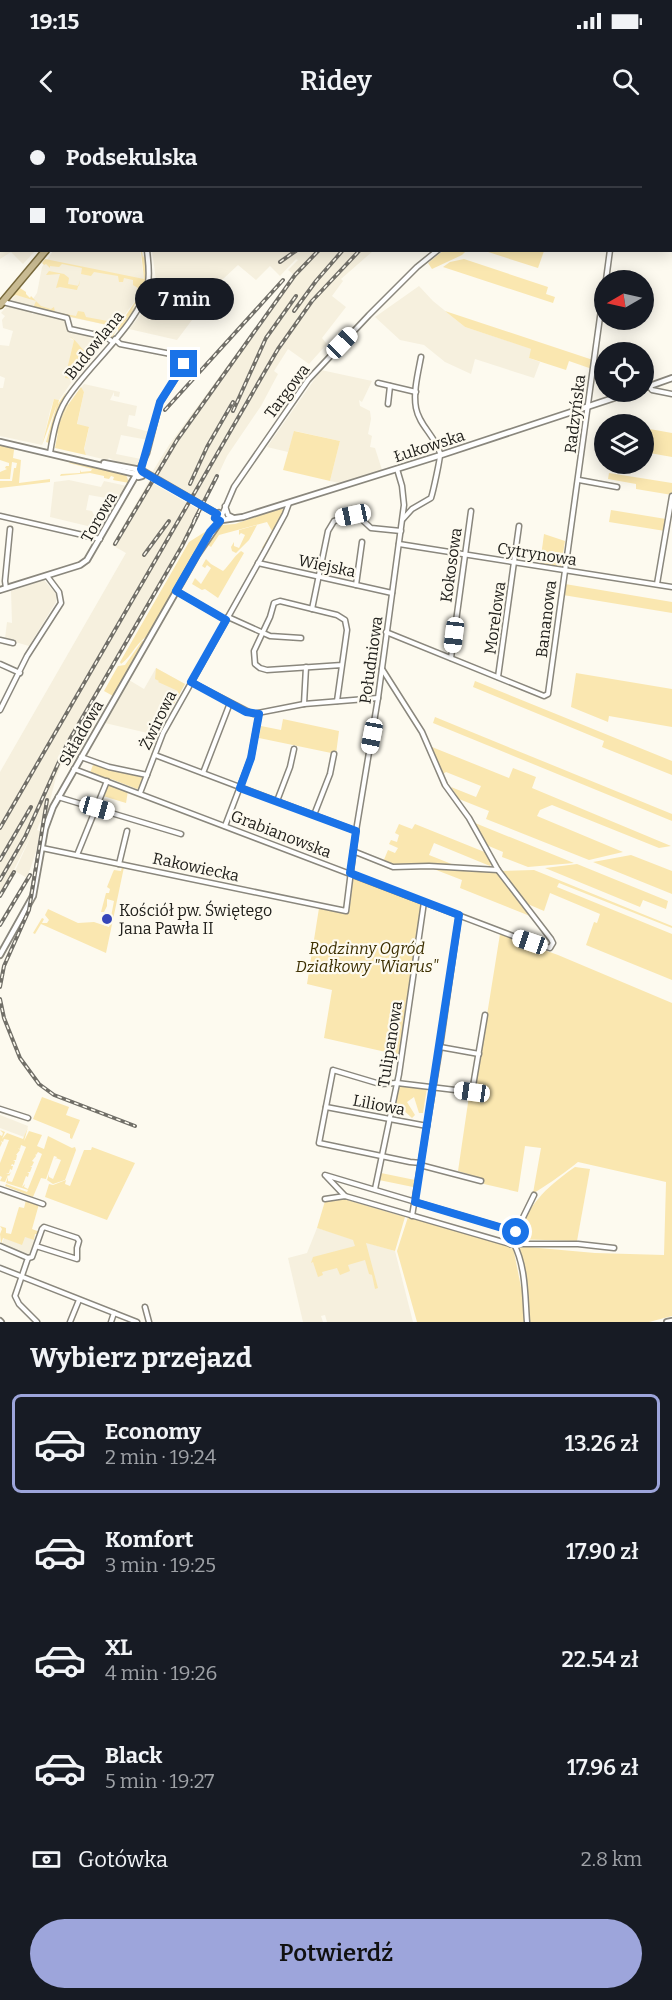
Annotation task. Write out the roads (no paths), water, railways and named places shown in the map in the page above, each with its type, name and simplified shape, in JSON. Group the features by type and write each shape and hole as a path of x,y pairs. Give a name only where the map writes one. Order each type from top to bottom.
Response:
{"main road":[{"path":"1,303 44,252"},
{"path":"654,384 672,378"},
{"name":"Łukowska","path":"234,519 441,455 601,402"},
{"path":"0,442 140,472 219,517 234,519"},
{"path":"92,462 128,473 140,472"},
{"name":"Torowa","path":"0,590 4,584 49,575 81,565 87,560 140,472"},
{"path":"128,473 133,483"},
{"name":"Składowa","path":"0,955 31,901 49,815 58,797 219,517"},
{"path":"667,1322 672,1321"}],"street":[{"name":"Budowlana","path":"50,453 58,418 64,404 144,298 149,277 147,252"},
{"name":"Targowa","path":"219,517 242,474 308,380 369,315 417,267 436,252"},
{"path":"607,270 610,252"},
{"path":"1,303 67,318 70,329 114,340"},
{"name":"Radzyńska","path":"568,542 579,480 598,330"},
{"name":"Torowa","path":"114,340 120,344 176,355 184,360 183,367 160,402 140,472"},
{"path":"402,520 412,509 431,498 441,455 416,409 420,357"},
{"path":"378,383 416,392"},
{"path":"388,404 390,386"},
{"path":"654,390 672,394"},
{"name":"Południowa","path":"346,911 402,520 403,492 397,469"},
{"path":"579,480 617,488"},
{"path":"657,584 672,496"},
{"name":"Żwirowa","path":"140,793 163,733 289,503"},
{"path":"224,507 228,515 234,519"},
{"name":"Kokosowa","path":"451,658 471,511"},
{"path":"312,609 328,531 333,520 357,515 372,528 400,531"},
{"path":"0,516 100,539"},
{"name":"Morelowa","path":"498,677 519,526"},
{"path":"4,584 10,529"},
{"path":"356,585 362,542"},
{"name":"Bananowa","path":"498,677 544,696 549,693 568,542"},
{"name":"Cytrynowa","path":"399,544 672,586"},
{"path":"0,562 6,564"},
{"name":"Wiejska","path":"258,563 392,593"},
{"path":"0,710 27,656 61,603 59,592 49,575"},
{"path":"176,591 227,618 270,636 301,638"},
{"path":"338,701 347,630 346,622 337,615 276,602 253,657 255,664 267,670 342,665"},
{"path":"386,632 498,677"},
{"path":"0,640 13,643"},
{"path":"0,664 20,673"},
{"path":"304,704 306,667"},
{"path":"382,669 422,732 445,785 469,818 498,870"},
{"path":"191,682 246,712 259,714 304,704 378,698"},
{"path":"203,773 230,703"},
{"path":"225,826 251,758 259,714"},
{"path":"277,801 294,749"},
{"path":"314,815 330,774 334,754"},
{"path":"154,755 356,831"},
{"path":"81,757 109,767 147,775"},
{"name":"Grabianowska","path":"74,769 546,948 552,946 551,939 498,870"},
{"path":"77,855 107,781"},
{"path":"58,797 181,834"},
{"path":"119,864 127,831"},
{"name":"Rakowiecka","path":"42,848 346,911"},
{"path":"353,851 393,867 429,866 498,870"},
{"name":"Tulipanowa","path":"375,1190 397,1083 424,902"},
{"path":"412,1216 459,915"},
{"path":"481,1181 421,1164 319,1143 333,1070 373,1083 397,1083 472,1092 485,1015"},
{"path":"440,1047 479,1054"},
{"name":"Liliowa","path":"326,1107 427,1126"},
{"path":"0,1108 28,1118"},
{"path":"345,1196 325,1175 516,1232"},
{"path":"0,1189 43,1204"},
{"path":"527,1322 521,1267 512,1244 534,1195"},
{"path":"324,1199 345,1196 512,1244 578,1244 614,1248"},
{"path":"36,1245 77,1259 79,1241 77,1238 45,1227 42,1229 36,1245 32,1257 28,1258 16,1293 16,1300 37,1322"},
{"path":"0,1246 28,1258"},
{"path":"0,1268 137,1322"},
{"path":"70,1322 79,1300"},
{"path":"145,1308 149,1322"},
{"path":"111,1322 114,1313"}],"railway":[{"path":"280,262 294,252"},
{"path":"115,544 177,440 295,275 317,252"},
{"path":"294,311 341,252"},
{"path":"0,828 278,349 312,301 358,252"},
{"path":"165,410 283,280"},
{"path":"233,411 266,338 296,296"},
{"path":"190,484 207,447 233,402"},
{"path":"194,521 217,476"},
{"path":"0,880 25,837 67,744 182,546 198,514"},
{"path":"144,555 169,521"},
{"path":"0,987 4,966 29,910 47,800"},
{"path":"0,860 31,807"},
{"path":"0,896 14,872"},
{"path":"0,925 30,875"},
{"path":"0,999 4,1018 20,1058 39,1084 54,1095 135,1126"}],"place":[{"name":"Kościół pw. Świętego Jana Pawła II","path":"107,919"}],"park label":[{"name":"Rodzinny Ogród Działkowy \"Wiarus\"","path":"367,957"}]}
